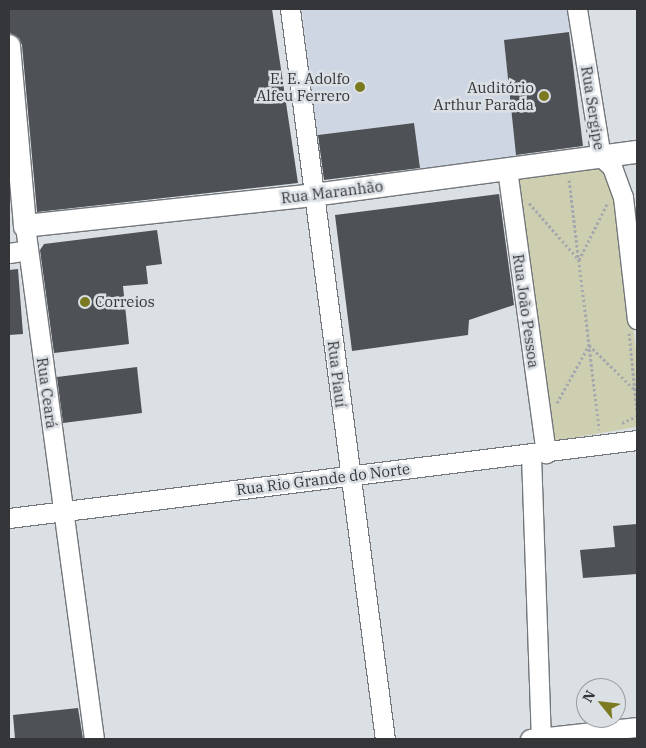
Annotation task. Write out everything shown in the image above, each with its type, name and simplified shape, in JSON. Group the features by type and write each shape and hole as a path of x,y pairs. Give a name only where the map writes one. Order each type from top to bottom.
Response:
{"main road":[{"name":"Rua Ceará","path":"9,46 25,226"},
{"name":"Rua Maranhão","path":"25,226 314,195 637,152"}],"street":[{"name":"Rua Piauí","path":"290,9 385,739"},
{"name":"Rua Sergipe","path":"577,9 600,157 612,166 619,180 633,325"},
{"name":"Rua João Pessoa","path":"507,169 538,454 538,739"},
{"name":"Rua Ceará","path":"25,226 94,739"},
{"path":"9,253 28,250"},
{"name":"Rua Rio Grande do Norte","path":"9,518 538,454 600,436 637,440"},
{"path":"538,739 637,727"}],"path":[{"path":"569,178 600,436"},
{"path":"528,210 527,200 578,260"},
{"path":"578,260 608,201"},
{"path":"614,425 632,421 637,414 633,325"},
{"path":"589,345 635,390"},
{"path":"552,401 553,410 589,345"},
{"path":"600,436 606,426"},
{"path":"590,429 600,436"}],"shaded area":[{"path":"302,9 568,9 570,31 504,40 517,160 421,173 414,123 317,135"}],"green space":[{"path":"590,162 616,180 637,359 637,427 548,442 519,173"}],"building":[{"path":"9,9 272,9 298,183 37,212 22,45 19,38 10,33"},
{"name":"Auditório Arthur Parada","path":"569,32 583,146 516,155 504,40"},
{"path":"414,123 420,168 324,180 318,135"},
{"path":"499,194 514,305 469,320 468,335 352,351 335,215"},
{"path":"157,230 162,264 146,266 148,284 123,286 129,344 54,353 40,250 44,244"},
{"path":"18,269 23,334 9,335 9,270"},
{"path":"137,367 142,413 63,423 57,377"},
{"path":"637,524 637,574 583,578 580,550 615,547 613,526"},
{"path":"78,708 83,739 15,739 13,715"}],"place":[{"name":"E. E. Adolfo Alfeu Ferrero","path":"360,87"},
{"name":"Auditório Arthur Parada","path":"544,96"},
{"name":"Correios","path":"85,302"}]}
